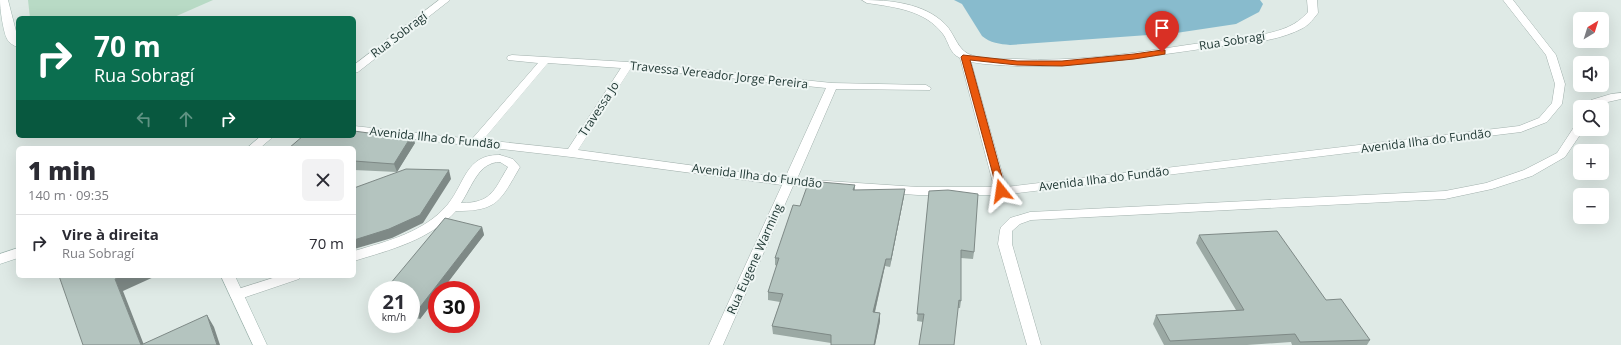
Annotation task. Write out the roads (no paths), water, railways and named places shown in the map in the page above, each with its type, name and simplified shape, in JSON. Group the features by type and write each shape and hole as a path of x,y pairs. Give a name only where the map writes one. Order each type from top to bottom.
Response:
{"street":[{"path":"3,0 12,39 16,42"},
{"name":"Rua Sobragí","path":"356,68 445,0"},
{"path":"867,0 898,5 921,13 938,23 949,35 952,45 965,57 1001,191"},
{"name":"Rua Sobragí","path":"965,57 978,60 1017,63 1062,63 1134,56 1276,35 1299,26 1308,18 1313,13 1312,0"},
{"name":"Avenida Ilha do Fundão","path":"356,129 571,153 789,182 918,191 1001,191 1521,130 1543,120 1557,104 1560,84 1551,55 1508,0"},
{"name":"Travessa Vereador Jorge Pereira","path":"512,58 628,65 832,86 926,88"},
{"path":"474,143 546,59"},
{"name":"Travessa Jo","path":"571,153 628,65"},
{"name":"Rua Eugene Warming","path":"716,345 832,86"},
{"path":"1601,100 1621,96"},
{"path":"1034,345 1005,244 1006,230 1015,221 1030,216 1445,195 1488,186 1528,173 1561,154 1573,136"},
{"path":"256,146 266,138"},
{"path":"356,255 424,231 440,220 453,207 474,171 490,159 505,159 514,167 494,199 477,207 453,207"},
{"path":"0,259 16,254"},
{"path":"229,278 260,345"},
{"path":"237,295 288,278"}],"water":[{"path":"954,0 1260,0 1263,4 1259,12 1236,24 1176,33 1010,45 992,42 982,36 962,4"}]}
